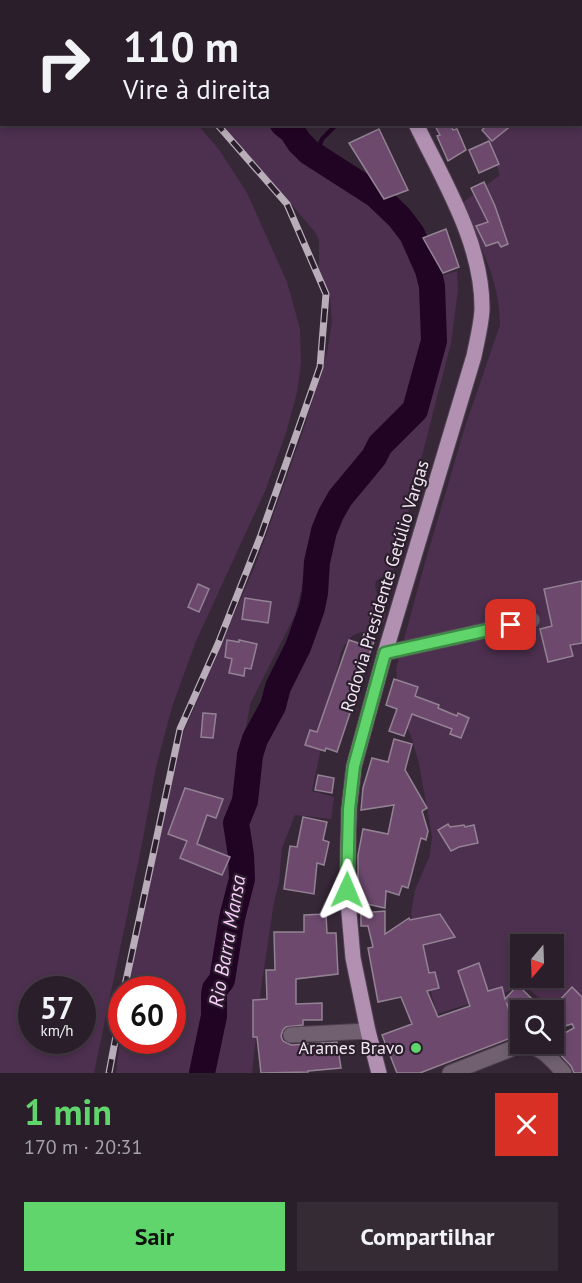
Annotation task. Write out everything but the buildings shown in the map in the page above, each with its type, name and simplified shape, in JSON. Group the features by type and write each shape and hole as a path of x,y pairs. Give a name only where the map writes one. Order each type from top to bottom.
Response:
{"main road":[{"name":"Rodovia Presidente Getúlio Vargas","path":"379,1073 353,958 347,890 349,809 354,766 385,653 474,356 480,332 482,309 476,260 463,223 417,126"}],"street":[{"path":"385,653 532,620"},
{"path":"291,1035 368,1031"},
{"path":"450,1073 521,1045 533,1047 546,1054 564,1073"}],"shaded area":[{"path":"0,126 199,126 220,151 247,193 287,282 300,329 301,363 297,392 286,433 265,491 196,641 172,707 156,767 114,976 108,976 108,1006 94,1073 0,1073"},
{"path":"224,126 275,126 395,228 415,254 423,294 424,338 419,378 409,404 359,456 327,500 317,525 310,565 295,615 250,704 239,770 227,820 230,842 238,868 226,909 225,938 220,970 206,998 208,1013 200,1031 191,1073 116,1073 118,1054 186,1054 186,976 131,976 183,734 257,561 304,428 327,353 332,322 330,297 319,268 319,240 315,232"},
{"path":"482,126 582,126 582,1033 564,1018 564,1000 542,1000 527,988 564,988 564,934 510,934 510,988 519,988 437,1014 411,914 415,890 430,855 432,836 419,764 411,736 400,713 396,669 465,427 500,325 499,308 492,277 461,204 500,175"},
{"path":"423,241 441,276 457,271 458,290 451,343 409,506 406,534 397,564 393,570 376,581 375,587 384,607 385,619 378,629 352,636 341,652 312,791 334,797 331,819 295,815 282,848 279,882 261,989 252,1073 210,1073 247,871 241,827 253,800 271,727 320,612 330,535 334,525 372,471 404,435 424,407 430,392 441,346 443,319 437,280"}],"waterway":[{"name":"Rio Barra Mansa","path":"202,1073 214,1016 215,989 222,980 232,918 242,879 236,823 245,801 250,755 255,739 273,706 278,687 298,647 312,608 317,562 324,531 331,514 340,498 374,457 380,445 415,410 434,341 432,286 428,270 412,234 399,217 376,195 309,152 286,126"},
{"path":"316,156 322,139 335,126"}],"railway":[{"path":"127,976 180,729 218,644 261,535 320,367 326,294 287,204 219,126"},
{"path":"109,1073 113,1054"}],"place":[{"name":"Arames Bravo","path":"416,1048"}],"route":[{"path":"347,890 349,809 354,766 385,653 511,625"}]}
